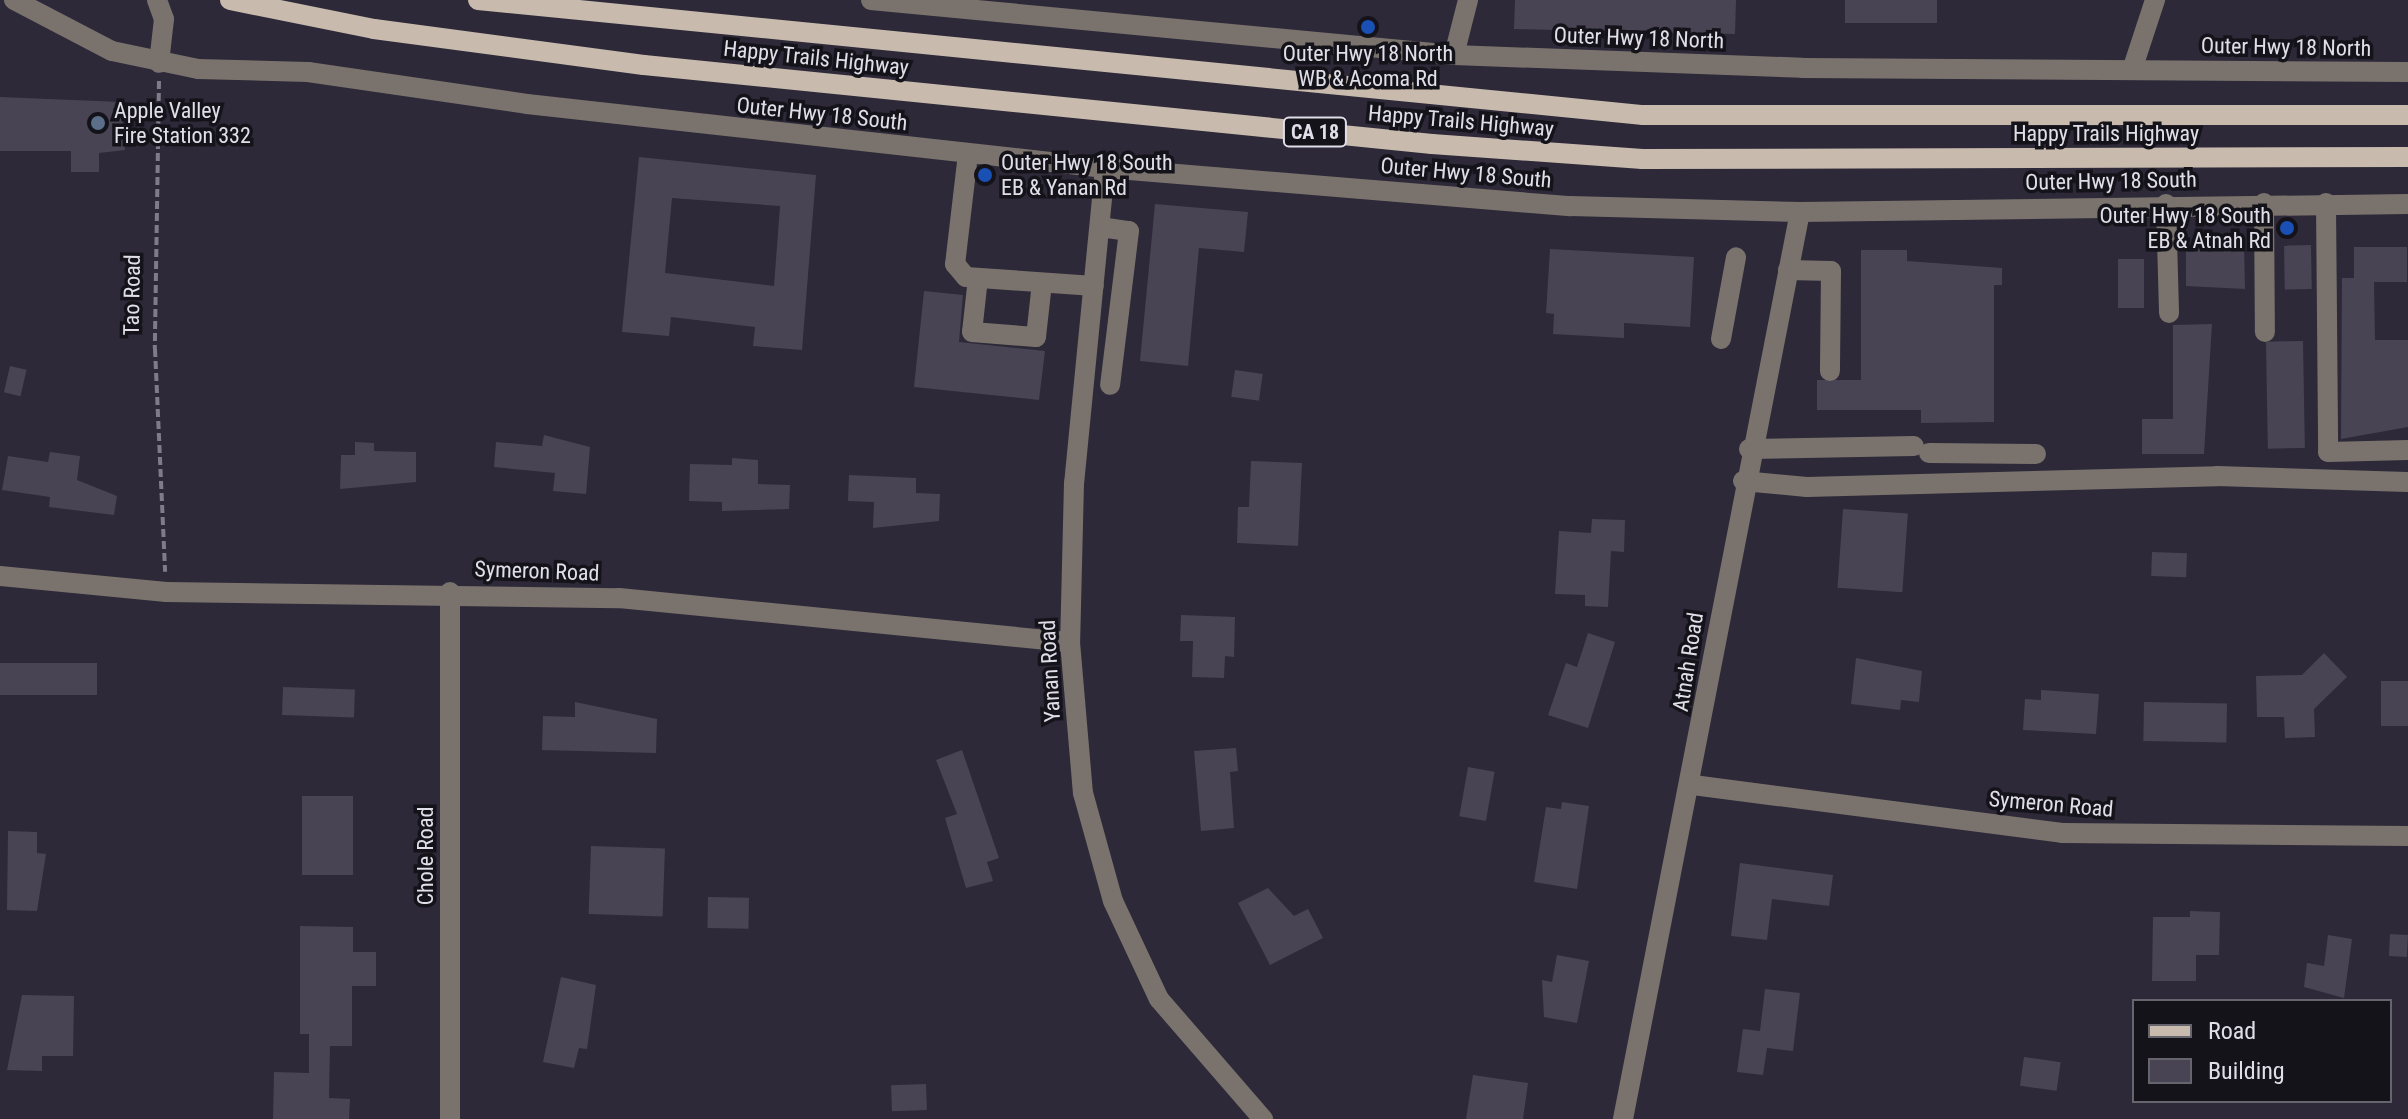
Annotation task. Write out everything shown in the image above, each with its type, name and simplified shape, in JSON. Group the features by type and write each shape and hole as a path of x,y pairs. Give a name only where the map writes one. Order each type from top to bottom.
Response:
{"main road":[{"name":"Happy Trails Highway","path":"230,0 374,29 644,65 1462,146 1642,159 2408,157"},
{"name":"Happy Trails Highway","path":"478,0 1643,115 2408,115"}],"street":[{"name":"Outer Hwy 18 South","path":"14,0 112,51 159,63 308,72 968,154 1105,168 1570,206 1800,212 2166,204 2408,204"},
{"path":"157,0 164,19 159,63"},
{"name":"Outer Hwy 18 North","path":"871,0 972,5 1454,55 2132,70 2408,72"},
{"path":"1454,55 1468,0"},
{"path":"2132,70 2155,0"},
{"path":"968,154 955,264 966,277 1094,286"},
{"name":"Yanan Road","path":"1105,168 1074,483 1070,642 1083,793 1113,901 1159,999 1253,1116"},
{"path":"2264,203 2265,332"},
{"path":"2326,203 2328,452 2408,450"},
{"path":"2166,204 2169,313"},
{"name":"Atnah Road","path":"1623,1119 1693,785 1743,481 1800,212"},
{"path":"1100,227 1129,231 1110,385"},
{"path":"1721,339 1736,257"},
{"path":"1788,270 1831,271 1830,371"},
{"path":"978,278 972,332 1036,337 1042,283"},
{"path":"1749,449 2036,454"},
{"path":"1743,481 1807,487 2217,476 2408,482"},
{"name":"Symeron Road","path":"0,576 166,592 450,592 619,598 1070,642"},
{"name":"Chole Road","path":"450,592 450,1119"},
{"name":"Symeron Road","path":"1693,785 2062,833 2408,836"}],"path":[{"name":"Tao Road","path":"159,63 155,349 166,592"}],"building":[{"path":"1515,0 1736,0 1735,34 1514,29"},
{"path":"1845,0 1937,0 1937,23 1845,23"},
{"path":"0,97 121,102 125,150 99,153 99,172 71,172 71,151 0,151"},
{"path":"639,157 816,175 802,350 753,346 755,327 671,317 669,336 622,332","holes":["672,198 780,206 774,286 665,273"]},
{"path":"1155,204 1248,212 1244,252 1199,248 1188,366 1140,361"},
{"path":"2244,245 2245,289 2186,286 2186,248"},
{"path":"2284,245 2311,245 2312,289 2285,289"},
{"path":"2354,247 2407,247 2407,282 2374,282 2375,340 2408,340 2408,427 2341,439 2342,278 2354,278"},
{"path":"1550,249 1694,257 1690,327 1624,323 1624,338 1553,334 1554,314 1546,313"},
{"path":"1861,250 1907,250 1907,261 2002,268 2002,285 1994,285 1994,422 1921,423 1921,410 1817,410 1817,380 1861,380"},
{"path":"2118,259 2144,259 2144,308 2118,308"},
{"path":"924,291 963,295 959,342 1045,351 1039,400 914,387"},
{"path":"2212,324 2204,454 2142,454 2142,419 2173,419 2173,325"},
{"path":"2303,341 2305,448 2268,449 2266,342"},
{"path":"10,366 27,370 20,396 4,392"},
{"path":"1235,370 1263,374 1259,401 1231,397"},
{"path":"544,435 590,447 586,494 553,491 555,473 494,467 496,442 542,446"},
{"path":"355,442 374,443 374,451 416,452 416,482 340,489 341,455 355,455"},
{"path":"50,452 80,456 77,480 117,496 114,515 49,507 50,497 2,490 8,456 48,462"},
{"path":"732,458 758,460 758,484 790,485 789,509 722,511 722,502 689,501 690,464 732,465"},
{"path":"1251,461 1302,463 1298,546 1237,543 1238,507 1249,507"},
{"path":"849,475 916,478 916,493 940,494 939,521 873,528 874,502 848,501"},
{"path":"1843,509 1908,514 1902,592 1837,588"},
{"path":"1592,519 1625,520 1624,552 1611,551 1608,607 1585,606 1585,595 1555,594 1559,531 1591,533"},
{"path":"2152,552 2187,553 2186,577 2151,576"},
{"path":"1181,615 1235,617 1234,657 1225,656 1224,678 1192,677 1193,641 1180,641"},
{"path":"1588,633 1615,642 1588,728 1548,715 1566,663 1577,667"},
{"path":"2324,653 2347,677 2314,709 2315,737 2285,738 2284,717 2257,717 2256,676 2302,675"},
{"path":"1856,658 1922,671 1919,702 1901,700 1900,710 1851,704"},
{"path":"0,663 97,663 97,695 0,695"},
{"path":"2381,681 2408,681 2408,726 2381,726"},
{"path":"283,687 355,690 354,717 282,715"},
{"path":"2041,690 2099,694 2096,734 2023,730 2025,699 2041,700"},
{"path":"575,702 657,719 656,753 542,750 543,716 575,717"},
{"path":"2144,702 2227,703 2226,742 2143,741"},
{"path":"1236,748 1238,771 1230,772 1234,828 1201,831 1194,751"},
{"path":"962,750 999,858 987,862 993,881 966,888 945,818 957,814 936,760"},
{"path":"1468,767 1495,772 1486,821 1459,816"},
{"path":"302,796 353,796 353,875 302,875"},
{"path":"1562,802 1589,806 1577,889 1534,882 1546,807 1561,809"},
{"path":"8,831 37,832 37,853 46,854 37,911 7,910"},
{"path":"591,846 665,849 663,917 589,914"},
{"path":"1740,863 1833,875 1829,906 1772,899 1767,940 1731,936"},
{"path":"1268,888 1294,916 1308,909 1323,938 1270,965 1238,903"},
{"path":"708,897 749,898 748,929 707,928"},
{"path":"2190,911 2220,912 2219,955 2196,955 2196,981 2152,981 2153,917 2190,917"},
{"path":"300,926 353,927 353,952 376,952 376,986 352,986 352,1046 330,1046 329,1098 350,1099 349,1119 273,1119 274,1072 309,1073 309,1034 300,1034"},
{"path":"2390,934 2408,935 2407,957 2389,956"},
{"path":"2328,935 2352,939 2344,998 2304,987 2307,963 2324,966"},
{"path":"1557,955 1589,961 1577,1023 1544,1017 1542,980 1552,982"},
{"path":"561,977 596,985 587,1049 579,1048 574,1068 543,1062"},
{"path":"1765,989 1800,993 1793,1051 1767,1048 1763,1075 1737,1072 1743,1029 1760,1031"},
{"path":"22,995 74,996 73,1056 42,1056 42,1071 7,1070"},
{"path":"2024,1057 2061,1062 2057,1091 2020,1086"},
{"path":"1473,1075 1528,1083 1523,1119 1466,1119"},
{"path":"926,1084 927,1110 892,1111 891,1085"}],"place":[{"name":"Outer Hwy 18 North WB & Acoma Rd","path":"1368,27"},
{"name":"Apple Valley Fire Station 332","path":"98,123"},
{"name":"Outer Hwy 18 South EB & Yanan Rd","path":"985,175"},
{"name":"Outer Hwy 18 South EB & Atnah Rd","path":"2287,228"}]}
